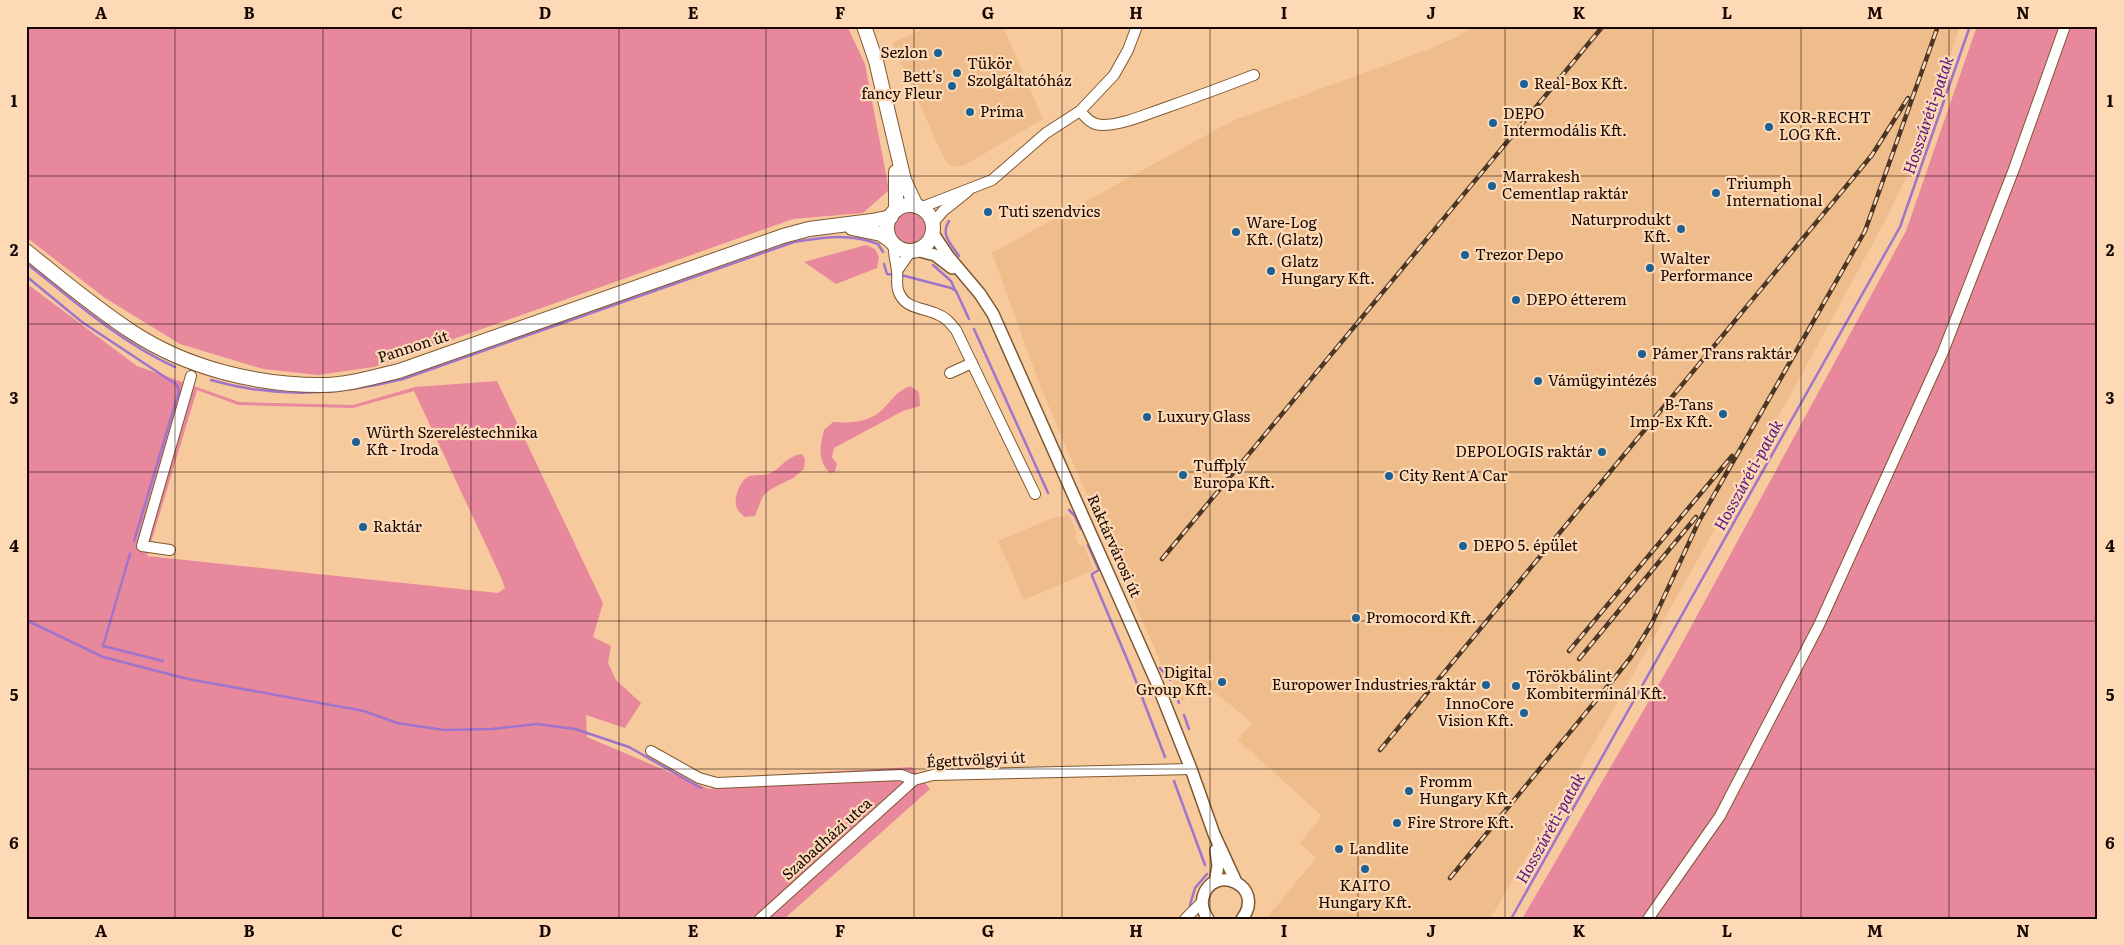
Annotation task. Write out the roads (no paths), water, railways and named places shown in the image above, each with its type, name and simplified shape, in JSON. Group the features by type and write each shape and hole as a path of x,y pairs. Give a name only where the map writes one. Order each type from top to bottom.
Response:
{"main road":[{"path":"864,26 876,61 888,117 897,183 894,214 888,229 893,242"},
{"name":"Raktárvárosi út","path":"888,117 907,188 918,207 928,215 932,228"},
{"path":"894,214 906,206 918,207"},
{"name":"Pannon út","path":"26,251 133,333 177,356 233,375 280,383 322,385 358,381 399,370 783,236 827,226 872,221 894,214"},
{"name":"Pannon út","path":"827,226 866,230 882,234 893,242"},
{"path":"914,250 928,242 932,228"},
{"name":"Raktárvárosi út","path":"893,242 902,249 914,250"}],"street":[{"path":"932,228 943,211 969,190 992,180 1046,133 1080,111 1114,74 1128,50 1137,26"},
{"path":"1648,919 1720,816 1819,625 1943,352 2011,177 2065,26"},
{"path":"1080,111 1092,123 1102,125 1138,118 1208,94 1254,75"},
{"path":"918,207 960,191 969,190"},
{"name":"Raktárvárosi út","path":"932,228 948,256 980,294 993,314 1127,614 1191,768 1214,834 1236,882 1246,892 1248,909 1242,919"},
{"path":"893,242 893,254 897,271 896,282 902,299 913,307 929,311 946,319 956,330 1035,494"},
{"path":"897,271 914,250"},
{"name":"Raktárvárosi út","path":"914,250 935,255 967,280"},
{"path":"950,373 972,363"},
{"path":"170,550 142,546 191,376"},
{"name":"Égettvölgyi út","path":"651,751 698,778 717,783 901,775 914,780 933,775 1191,768"},
{"name":"Szabadházi utca","path":"760,919 914,780"},
{"name":"Raktárvárosi út","path":"1202,902 1207,888 1215,882 1218,861 1214,834"},
{"path":"1215,882 1228,880 1236,882"},
{"path":"1186,919 1202,902"},
{"path":"1202,902 1203,910 1208,919"}],"waterway":[{"name":"Hosszúréti-patak","path":"1511,919 1900,227 1970,26"},
{"path":"949,221 946,235 959,256"},
{"path":"211,380 235,386 283,392 307,393 355,389 403,379 794,242 826,238 857,238 878,244 883,252"},
{"path":"26,263 116,333 175,367"},
{"path":"884,264 887,274 895,275"},
{"path":"933,265 951,281 955,290"},
{"path":"901,275 956,291 969,319"},
{"path":"26,276 82,322 177,385 179,391 134,541"},
{"path":"974,329 1048,493"},
{"path":"1069,510 1075,516 1081,529"},
{"path":"1088,545 1099,570 1092,574 1092,576 1132,671 1165,757"},
{"path":"130,554 103,646 163,661"},
{"path":"26,620 103,657 188,679 364,711 397,723 444,730 491,729 537,724 575,729 629,747 701,788"},
{"path":"1160,668 1170,680"},
{"path":"1173,687 1179,703"},
{"path":"1184,715 1189,729"},
{"path":"1174,781 1205,865"},
{"path":"1190,905 1195,888 1207,874"}],"railway":[{"path":"1162,559 1603,26"},
{"path":"1450,878 1612,681 1631,657 1652,623 1698,523 1865,231 1938,26"},
{"path":"1380,750 1872,155 1908,98"},
{"path":"1569,651 1732,456"},
{"path":"1579,659 1696,517"}],"place":[{"name":"Sezlon","path":"938,53"},
{"name":"Tükör Szolgáltatóház","path":"957,73"},
{"name":"Real-Box Kft.","path":"1524,84"},
{"name":"Bett's fancy Fleur","path":"952,86"},
{"name":"Príma","path":"970,112"},
{"name":"DEPO Intermodális Kft.","path":"1493,123"},
{"name":"KOR-RECHT LOG Kft.","path":"1769,127"},
{"name":"Marrakesh Cementlap raktár","path":"1492,186"},
{"name":"Triumph International","path":"1716,193"},
{"name":"Tuti szendvics","path":"988,212"},
{"name":"Naturprodukt Kft.","path":"1681,229"},
{"name":"Ware-Log Kft. (Glatz)","path":"1236,232"},
{"name":"Trezor Depo","path":"1465,255"},
{"name":"Walter Performance","path":"1650,268"},
{"name":"Glatz Hungary Kft.","path":"1271,271"},
{"name":"DEPO étterem","path":"1516,300"},
{"name":"Pámer Trans raktár","path":"1642,354"},
{"name":"Vámügyintézés","path":"1538,381"},
{"name":"B-Tans Imp-Ex Kft.","path":"1723,414"},
{"name":"Luxury Glass","path":"1147,417"},
{"name":"Würth Szereléstechnika Kft - Iroda","path":"356,442"},
{"name":"DEPOLOGIS raktár","path":"1602,452"},
{"name":"Tuffply Europa Kft.","path":"1183,475"},
{"name":"City Rent A Car","path":"1389,476"},
{"name":"Raktár","path":"363,527"},
{"name":"DEPO 5. épület","path":"1463,546"},
{"name":"Promocord Kft.","path":"1356,618"},
{"name":"Digital Group Kft.","path":"1222,682"},
{"name":"Europower Industries raktár","path":"1486,685"},
{"name":"Törökbálint Kombiterminál Kft.","path":"1516,686"},
{"name":"InnoCore Vision Kft.","path":"1524,713"},
{"name":"Fromm Hungary Kft.","path":"1409,791"},
{"name":"Fire Strore Kft.","path":"1397,823"},
{"name":"Landlite","path":"1339,849"},
{"name":"KAITO Hungary Kft.","path":"1365,869"}]}
